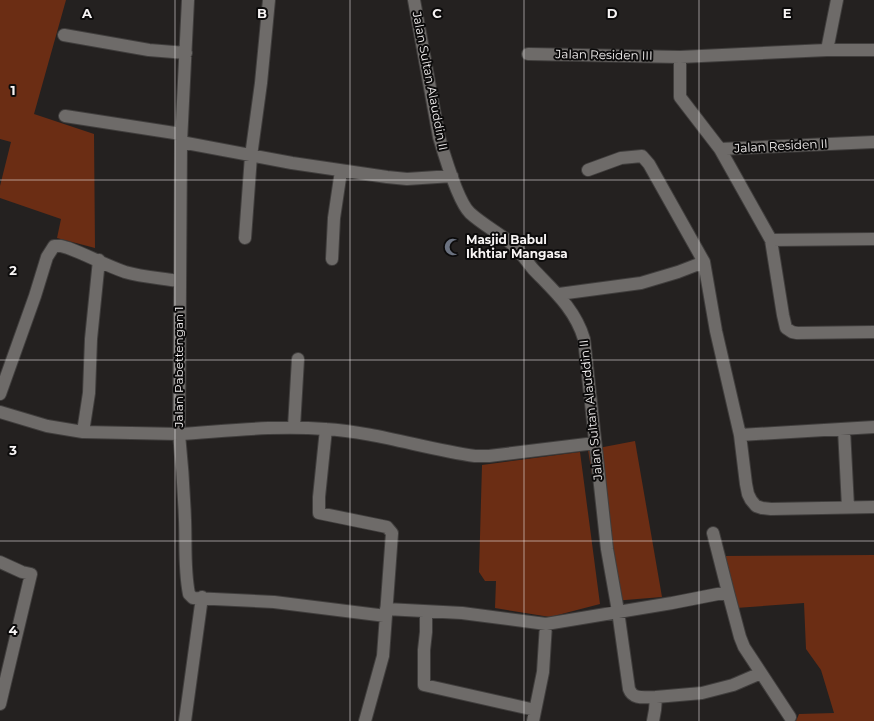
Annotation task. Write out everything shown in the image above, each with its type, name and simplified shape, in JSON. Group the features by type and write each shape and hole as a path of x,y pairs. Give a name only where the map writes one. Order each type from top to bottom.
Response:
{"street":[{"name":"Jalan Pabettengan 1","path":"188,0 181,138 179,434 294,427 326,429 368,435 475,456 489,456 595,443"},
{"path":"245,238 251,156 262,75 269,0"},
{"name":"Jalan Sultan Alauddin II","path":"414,0 439,137 443,152 460,196 469,212 508,241 559,294 577,320 584,339 606,549 618,611 626,676 630,692 636,697 656,697 702,693 733,685 761,673"},
{"path":"827,50 837,0"},
{"path":"64,34 149,50 186,53"},
{"name":"Jalan Residen III","path":"528,54 680,57 827,50 874,50"},
{"path":"680,57 680,97 720,149"},
{"path":"65,116 181,138 251,156 341,171 407,179 452,176"},
{"name":"Jalan Residen II","path":"771,240 720,149 874,142"},
{"path":"588,170 621,158 642,156 649,164 704,262 716,331 740,435 746,484 751,500 756,506 772,509 874,507"},
{"path":"332,259 334,218 341,171"},
{"path":"874,239 771,240 784,323 789,330 792,332 803,333 874,332"},
{"path":"0,394 35,296 47,257 54,246 68,248 117,269 131,273 179,280"},
{"path":"83,432 89,393 91,339 99,260"},
{"path":"559,294 641,283 678,272 704,262"},
{"path":"294,427 298,359"},
{"path":"0,412 47,426 83,432 179,434 185,522 185,574 188,594 193,598 202,597 274,602 386,613 426,612 462,614 546,624 728,592"},
{"path":"740,435 874,427"},
{"path":"326,429 318,511 320,514 387,527 391,530 393,536 383,656 365,721"},
{"path":"844,429 848,507"},
{"path":"713,533 740,637 761,673 790,717"},
{"path":"0,562 22,572 31,574 0,704"},
{"path":"185,721 202,597"},
{"path":"426,612 424,685 534,716 543,672 546,624"},
{"path":"653,721 656,697"}],"shaded area":[{"path":"0,0 66,0 34,114 94,134 95,248 57,238 61,219 0,198 0,186 11,142 0,139"},
{"path":"635,441 662,597 613,601 588,450"},
{"path":"580,452 600,604 550,617 495,608 496,581 485,581 479,572 482,465"},
{"path":"874,555 874,721 796,721 799,714 834,713 821,670 806,649 804,603 736,608 723,556"}],"place":[{"name":"Masjid Babul Ikhtiar Mangasa","path":"453,247"}]}
